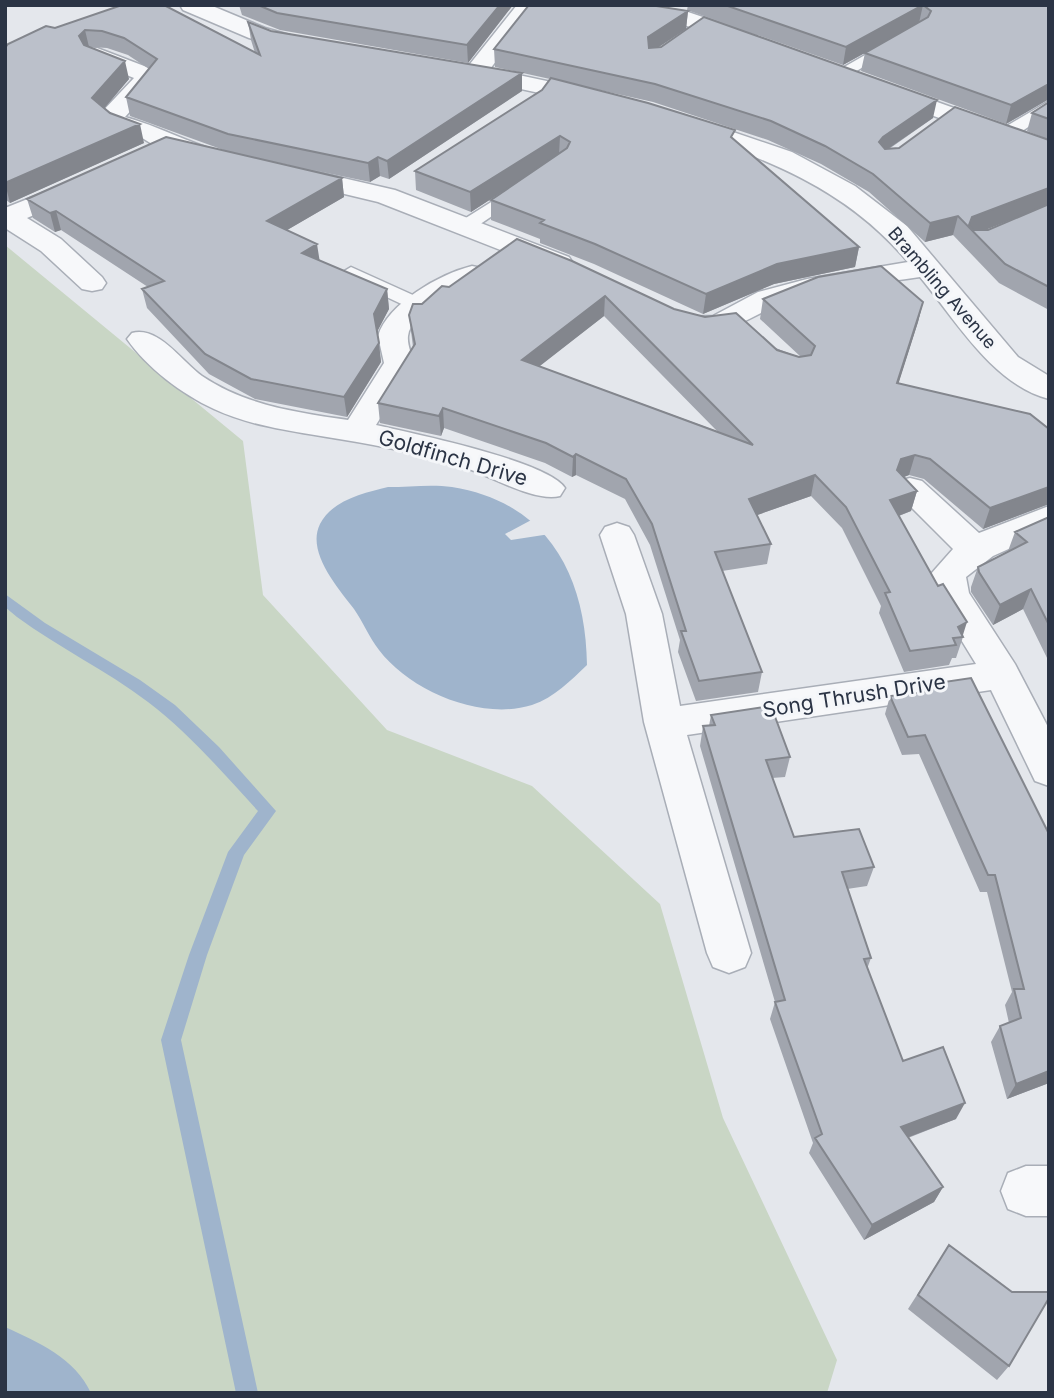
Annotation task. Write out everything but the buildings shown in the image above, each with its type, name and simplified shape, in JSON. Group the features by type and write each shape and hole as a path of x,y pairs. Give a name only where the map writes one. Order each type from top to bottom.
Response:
{"street":[{"path":"191,5 274,39 319,48"},
{"path":"477,72 528,5"},
{"path":"592,5 687,19 769,48"},
{"path":"97,55 144,74 147,79 116,108 111,115 116,122 148,131 169,144 386,196 583,272"},
{"path":"817,66 1049,151"},
{"path":"451,67 613,102"},
{"path":"525,105 545,86"},
{"name":"Brambling Avenue","path":"658,114 738,139 814,173 846,192 897,232 1007,363 1049,390"},
{"path":"141,156 169,144"},
{"path":"386,196 412,176"},
{"path":"6,216 97,179"},
{"path":"6,216 51,245 92,283"},
{"name":"Goldfinch Drive","path":"356,432 399,363 393,335 399,318 417,304 448,289 514,245"},
{"path":"671,316 703,326 747,326 766,299 840,281 927,268"},
{"name":"Goldfinch Drive","path":"142,339 171,369 236,407 275,419 356,432 505,470 548,488"},
{"path":"910,489 976,550"},
{"path":"1048,768 1002,674 951,594 948,575 958,561 976,550 1049,517"},
{"path":"617,535 643,614 664,722 729,953"},
{"name":"Song Thrush Drive","path":"664,722 711,719 1002,674"}],"lane":[{"path":"840,75 907,35"},
{"path":"1006,134 1049,106"},
{"path":"930,130 951,114"},
{"path":"467,226 536,178"},
{"path":"351,273 417,304"}],"green space":[{"path":"5,245 243,441 263,595 387,730 532,786 660,904 723,1118 837,1360 827,1393 5,1393"}],"water":[{"path":"444,486 485,495 513,508 536,526 555,548 569,573 579,601 585,632 587,665 562,688 540,702 512,709 491,709 448,699 428,690 392,665 375,645 326,569 317,546 320,524 332,509 359,495 388,487"},
{"path":"5,1327 54,1352 75,1370 91,1393 5,1393"}],"pier":[{"path":"535,518 550,534 511,540 505,534"}],"waterway":[{"path":"5,599 40,627 153,697 213,751 268,811 237,852 198,955 171,1040 247,1393"}]}
